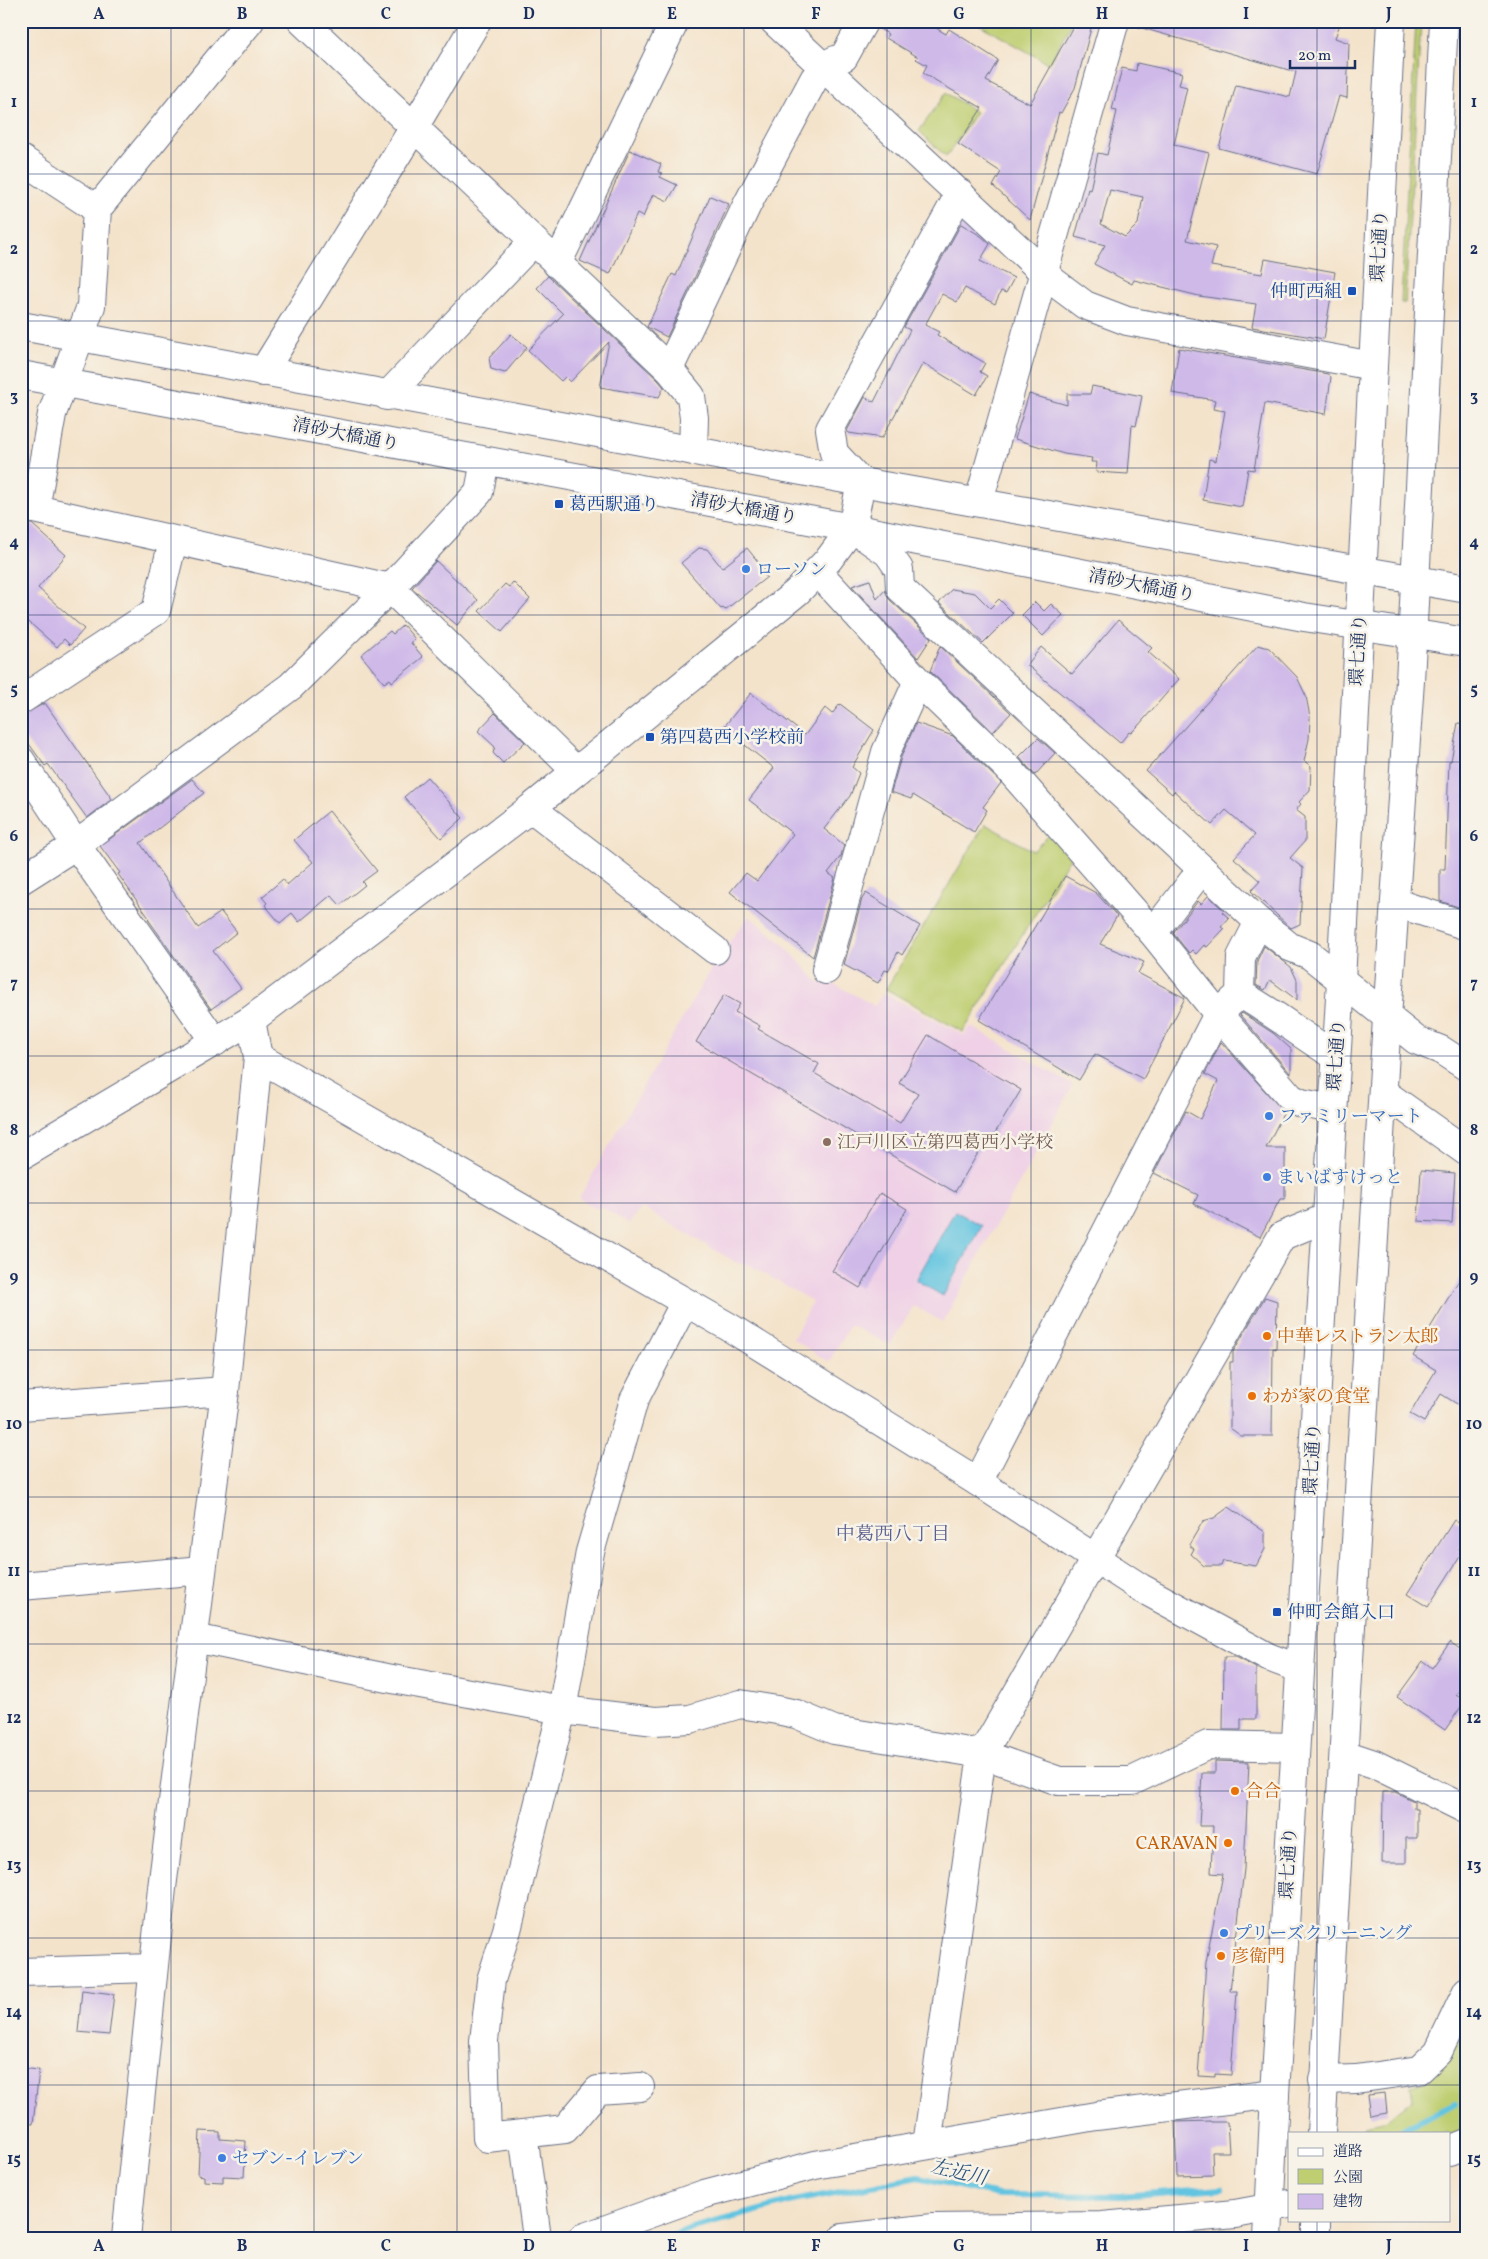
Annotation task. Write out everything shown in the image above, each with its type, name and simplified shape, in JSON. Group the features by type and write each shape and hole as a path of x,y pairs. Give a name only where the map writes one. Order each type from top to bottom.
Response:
{"street":[{"path":"250,21 97,208 91,306 52,414 28,508 390,588 576,771"},
{"path":"263,372 414,129 477,21"},
{"path":"557,264 676,21"},
{"path":"774,21 1043,271 1085,305 1127,321 1373,366"},
{"path":"669,369 747,205 814,80 833,61 844,56 864,21"},
{"path":"979,501 1115,21"},
{"name":"環七通り","path":"1268,2238 1279,2206 1275,2094 1341,981 1391,21"},
{"path":"1320,2132 1412,633 1444,21"},
{"path":"310,24 414,129 669,369 691,396 694,418 693,451"},
{"path":"21,160 97,208"},
{"path":"861,482 834,453 830,429 960,193"},
{"path":"387,396 533,242"},
{"path":"21,326 387,396 1467,589"},
{"name":"清砂大橋通り","path":"21,375 852,528 1359,626 1467,642"},
{"path":"21,880 76,845 291,686 390,588 479,492 485,460"},
{"path":"21,1156 251,1020 531,808 797,592 818,572 852,528 861,482"},
{"path":"852,528 888,553 900,569 900,588 1259,922 1290,947 1310,955 1416,1040 1441,1050 1467,1067"},
{"path":"21,700 156,611 173,541"},
{"path":"818,572 918,681 1008,768 1153,933 1218,1014 1291,1098 1301,1103 1333,1110"},
{"path":"826,970 886,752 918,681"},
{"path":"21,762 76,845 215,1042"},
{"path":"531,808 715,950"},
{"path":"1153,933 1202,869"},
{"path":"1396,903 1467,926"},
{"path":"978,1482 1218,1014 1240,994 1241,958 1259,922"},
{"path":"1240,994 1256,1002 1305,1038 1336,1056"},
{"path":"126,2238 153,1968 225,1391 258,1057 251,1020"},
{"path":"258,1057 685,1302 978,1482 1141,1588 1268,1657 1300,1669"},
{"path":"1384,1093 1467,1152"},
{"path":"927,2145 982,1754 1282,1236 1326,1218"},
{"path":"640,2087 598,2090 565,2129 488,2138 484,2041 491,1980 506,1930 562,1710 590,1552 634,1400 685,1302"},
{"path":"21,1406 225,1391"},
{"path":"21,1586 202,1570"},
{"path":"194,1638 387,1678 562,1710 655,1722 690,1719 740,1704 796,1714 834,1730 982,1754 1059,1781 1132,1781 1208,1746 1295,1746"},
{"path":"1344,1754 1374,1764 1467,1810"},
{"path":"21,1972 153,1968"},
{"path":"1323,2080 1356,2079 1419,2070 1438,2052 1467,1991"},
{"path":"582,2238 722,2189 815,2164 1096,2116 1275,2094"},
{"path":"523,2134 537,2238"},
{"path":"1450,2151 1467,2144"},
{"path":"843,2238 1102,2226 1279,2206"},
{"path":"1316,2222 1316,2238"}],"shaded area":[{"name":"江戸川区立第四葛西小学校","path":"749,916 782,943 819,983 836,985 875,1006 883,993 964,1035 971,1026 1073,1085 943,1322 914,1306 890,1345 850,1325 829,1362 793,1339 812,1301 751,1266 737,1263 641,1207 629,1224 600,1206 597,1209 579,1198 717,958"}],"green space":[{"path":"973,21 1073,21 1049,64"},
{"path":"1416,21 1421,21 1405,303 1401,303"},
{"path":"946,93 976,112 946,157 919,131"},
{"path":"985,824 1033,851 1054,830 1074,851 963,1032 886,989"},
{"path":"1467,2014 1466,2131 1450,2137 1450,2132 1365,2132 1365,2125 1386,2120 1412,2100 1410,2086 1428,2081 1449,2051"}],"water":[{"path":"955,1211 982,1226 943,1296 916,1280"}],"building":[{"path":"880,21 924,21 946,34 949,29 998,60 986,81 1030,104 1076,21 1093,21 1075,88 1061,113 1059,112 1030,220 993,186 1001,172 958,144 982,108 923,73 927,65 916,59 918,57 886,38 888,34 878,28"},
{"path":"1135,21 1341,21 1335,38 1349,43 1347,98 1339,96 1317,174 1219,148 1236,85 1290,97 1296,72 1135,26"},
{"path":"1137,63 1182,73 1179,85 1187,87 1174,145 1209,153 1187,240 1216,247 1211,266 1262,274 1265,259 1335,272 1324,339 1252,327 1256,304 1199,296 1134,280 1132,284 1094,264 1105,245 1075,237 1088,189 1090,190 1098,153 1107,155 1117,111 1112,110 1122,68 1136,71","holes":["1110,190 1143,197 1138,224 1125,237 1101,224"]},
{"path":"630,150 661,164 658,172 662,173 660,177 677,185 668,201 653,194 643,217 637,214 610,274 580,261"},
{"path":"710,196 729,204 667,337 647,327 672,274 676,276"},
{"path":"961,224 990,244 980,261 1014,278 1006,293 1001,291 995,304 965,288 957,302 942,294 925,325 939,332 937,335 985,363 980,372 987,376 976,395 923,363 882,438 849,433 847,431 865,397 874,402 910,330 904,327"},
{"path":"548,276 658,380 664,387 659,397 600,387 609,342 570,382 565,377 561,381 528,350 563,314 537,288"},
{"path":"511,334 527,347 505,373 491,369 489,358"},
{"path":"1179,348 1328,374 1331,377 1326,414 1265,403 1254,470 1248,469 1242,507 1203,500 1209,459 1216,461 1225,411 1213,409 1215,400 1172,393"},
{"path":"1092,386 1142,396 1136,426 1132,425 1128,474 1096,472 1097,462 1091,462 1092,458 1064,454 1015,439 1029,394 1067,405 1067,394 1090,394"},
{"path":"21,524 32,524 66,555 38,588 84,629 70,645 64,639 57,647 21,615"},
{"path":"699,548 707,549 722,568 747,548 767,573 764,575 767,577 725,610 721,609 681,563"},
{"path":"436,561 478,600 457,625 412,588"},
{"path":"870,580 877,599 885,590 889,599 931,638 918,658 852,586"},
{"path":"513,582 530,599 502,632 479,611 505,584 509,587"},
{"path":"952,589 975,593 990,608 999,599 1013,613 983,643 939,603"},
{"path":"1035,602 1044,611 1051,604 1063,615 1043,636 1022,615"},
{"path":"1118,620 1152,648 1148,652 1179,679 1138,726 1131,733 1129,732 1120,743 1027,665 1041,647 1072,674"},
{"path":"403,625 415,639 411,643 423,657 392,682 390,679 384,683 361,655 390,631 393,634"},
{"path":"1258,645 1269,648 1297,677 1306,696 1310,717 1309,739 1304,761 1311,766 1310,790 1299,802 1301,804 1296,810 1305,817 1305,841 1290,858 1303,868 1300,924 1291,928 1251,891 1260,881 1234,858 1255,835 1226,810 1212,825 1174,791 1172,794 1146,771"},
{"path":"940,646 1011,713 993,732 930,671"},
{"path":"751,693 805,735 825,708 832,714 840,704 874,730 852,767 859,773 850,796 824,829 844,845 841,856 828,873 835,878 813,957 730,892 746,873 757,881 793,834 749,800 774,768 723,728"},
{"path":"45,703 112,799 87,818 48,764 45,766 21,733 21,716"},
{"path":"495,713 525,742 503,763 493,753 495,747 478,731"},
{"path":"916,723 953,736 1001,783 983,807 987,810 974,832 913,795 911,799 891,792 901,757"},
{"path":"1458,723 1467,724 1467,910 1440,901 1440,869 1445,869 1449,761 1451,761"},
{"path":"1038,738 1055,753 1035,775 1019,757"},
{"path":"427,777 463,818 441,838 404,797"},
{"path":"192,779 204,793 140,843 198,928 221,912 237,932 213,951 241,988 211,1009 100,846"},
{"path":"329,811 377,871 362,882 365,885 340,905 331,895 299,922 292,913 280,923 265,905 267,903 262,897 283,879 287,885 313,862 294,840"},
{"path":"1065,876 1096,893 1117,916 1100,944 1144,962 1138,973 1185,998 1143,1079 1095,1054 1079,1080 979,1020"},
{"path":"866,893 920,926 902,955 898,952 888,971 885,970 878,983 844,965 862,899"},
{"path":"1208,896 1224,910 1222,912 1229,918 1221,927 1224,929 1207,947 1204,945 1196,954 1192,950 1189,953 1173,933 1198,901 1201,904"},
{"path":"1264,946 1291,967 1297,980 1297,1000 1270,980 1265,990 1256,985 1257,961"},
{"path":"724,995 740,1004 735,1012 760,1026 758,1029 819,1064 814,1073 900,1123 918,1094 899,1083 928,1035 1021,1090 992,1138 988,1136 955,1192 696,1042"},
{"path":"1242,1013 1273,1033 1291,1049 1291,1074 1240,1015"},
{"path":"1221,1042 1284,1112 1266,1148 1285,1148 1285,1199 1280,1199 1260,1237 1194,1204 1198,1195 1154,1173 1186,1111 1200,1119 1218,1081 1205,1074"},
{"path":"1421,1170 1455,1173 1452,1223 1418,1221"},
{"path":"880,1193 907,1209 860,1288 832,1271"},
{"path":"1467,1267 1467,1410 1441,1394 1424,1422 1410,1414 1436,1370 1413,1356"},
{"path":"1265,1297 1277,1301 1276,1349 1273,1348 1272,1436 1241,1436 1230,1428 1230,1362 1233,1362 1233,1352"},
{"path":"1229,1507 1265,1532 1265,1549 1256,1566 1223,1561 1221,1566 1204,1566 1191,1554 1194,1549 1189,1545 1203,1521 1214,1518"},
{"path":"1454,1520 1467,1528 1467,1536 1459,1549 1463,1552 1428,1607 1407,1594"},
{"path":"1450,1642 1467,1654 1467,1680 1456,1695 1465,1701 1445,1730 1397,1697 1423,1661 1432,1668"},
{"path":"1224,1657 1235,1657 1256,1668 1256,1719 1241,1719 1241,1730 1223,1730"},
{"path":"1215,1761 1249,1762 1244,1869 1230,1991 1237,1991 1231,2075 1215,2074 1215,2077 1198,2076 1206,1962 1223,1874 1211,1873 1213,1826 1199,1826 1202,1773 1215,1773"},
{"path":"1383,1792 1395,1792 1414,1801 1414,1809 1417,1809 1417,1838 1406,1838 1406,1863 1382,1863"},
{"path":"82,1990 114,1994 109,2035 78,2032"},
{"path":"21,2068 39,2070 33,2124 21,2123"},
{"path":"1385,2093 1387,2113 1370,2116 1367,2095"},
{"path":"1175,2122 1227,2122 1229,2152 1212,2152 1213,2175 1177,2176"},
{"name":"セブン-イレブン","path":"200,2131 220,2132 220,2139 246,2141 244,2177 223,2176 223,2182 204,2181 204,2176 198,2175"}],"waterway":[{"name":"左近川","path":"1400,2132 1455,2103"},
{"name":"左近川","path":"667,2238 689,2229 793,2201 919,2177 998,2195 1120,2196 1221,2188"}],"place":[{"name":"仲町西組","path":"1352,291"},
{"name":"葛西駅通り","path":"559,504"},
{"name":"ローソン","path":"746,569"},
{"name":"第四葛西小学校前","path":"650,737"},
{"name":"ファミリーマート","path":"1269,1116"},
{"name":"江戸川区立第四葛西小学校","path":"827,1142"},
{"name":"まいばすけっと","path":"1267,1177"},
{"name":"中華レストラン太郎","path":"1267,1336"},
{"name":"わが家の食堂","path":"1252,1396"},
{"name":"仲町会館入口","path":"1277,1612"},
{"name":"合合","path":"1235,1791"},
{"name":"CARAVAN","path":"1228,1843"},
{"name":"プリーズクリーニング","path":"1224,1933"},
{"name":"彦衛門","path":"1221,1956"},
{"name":"セブン-イレブン","path":"222,2158"}],"district":[{"name":"中葛西八丁目","path":"893,1533"}]}
